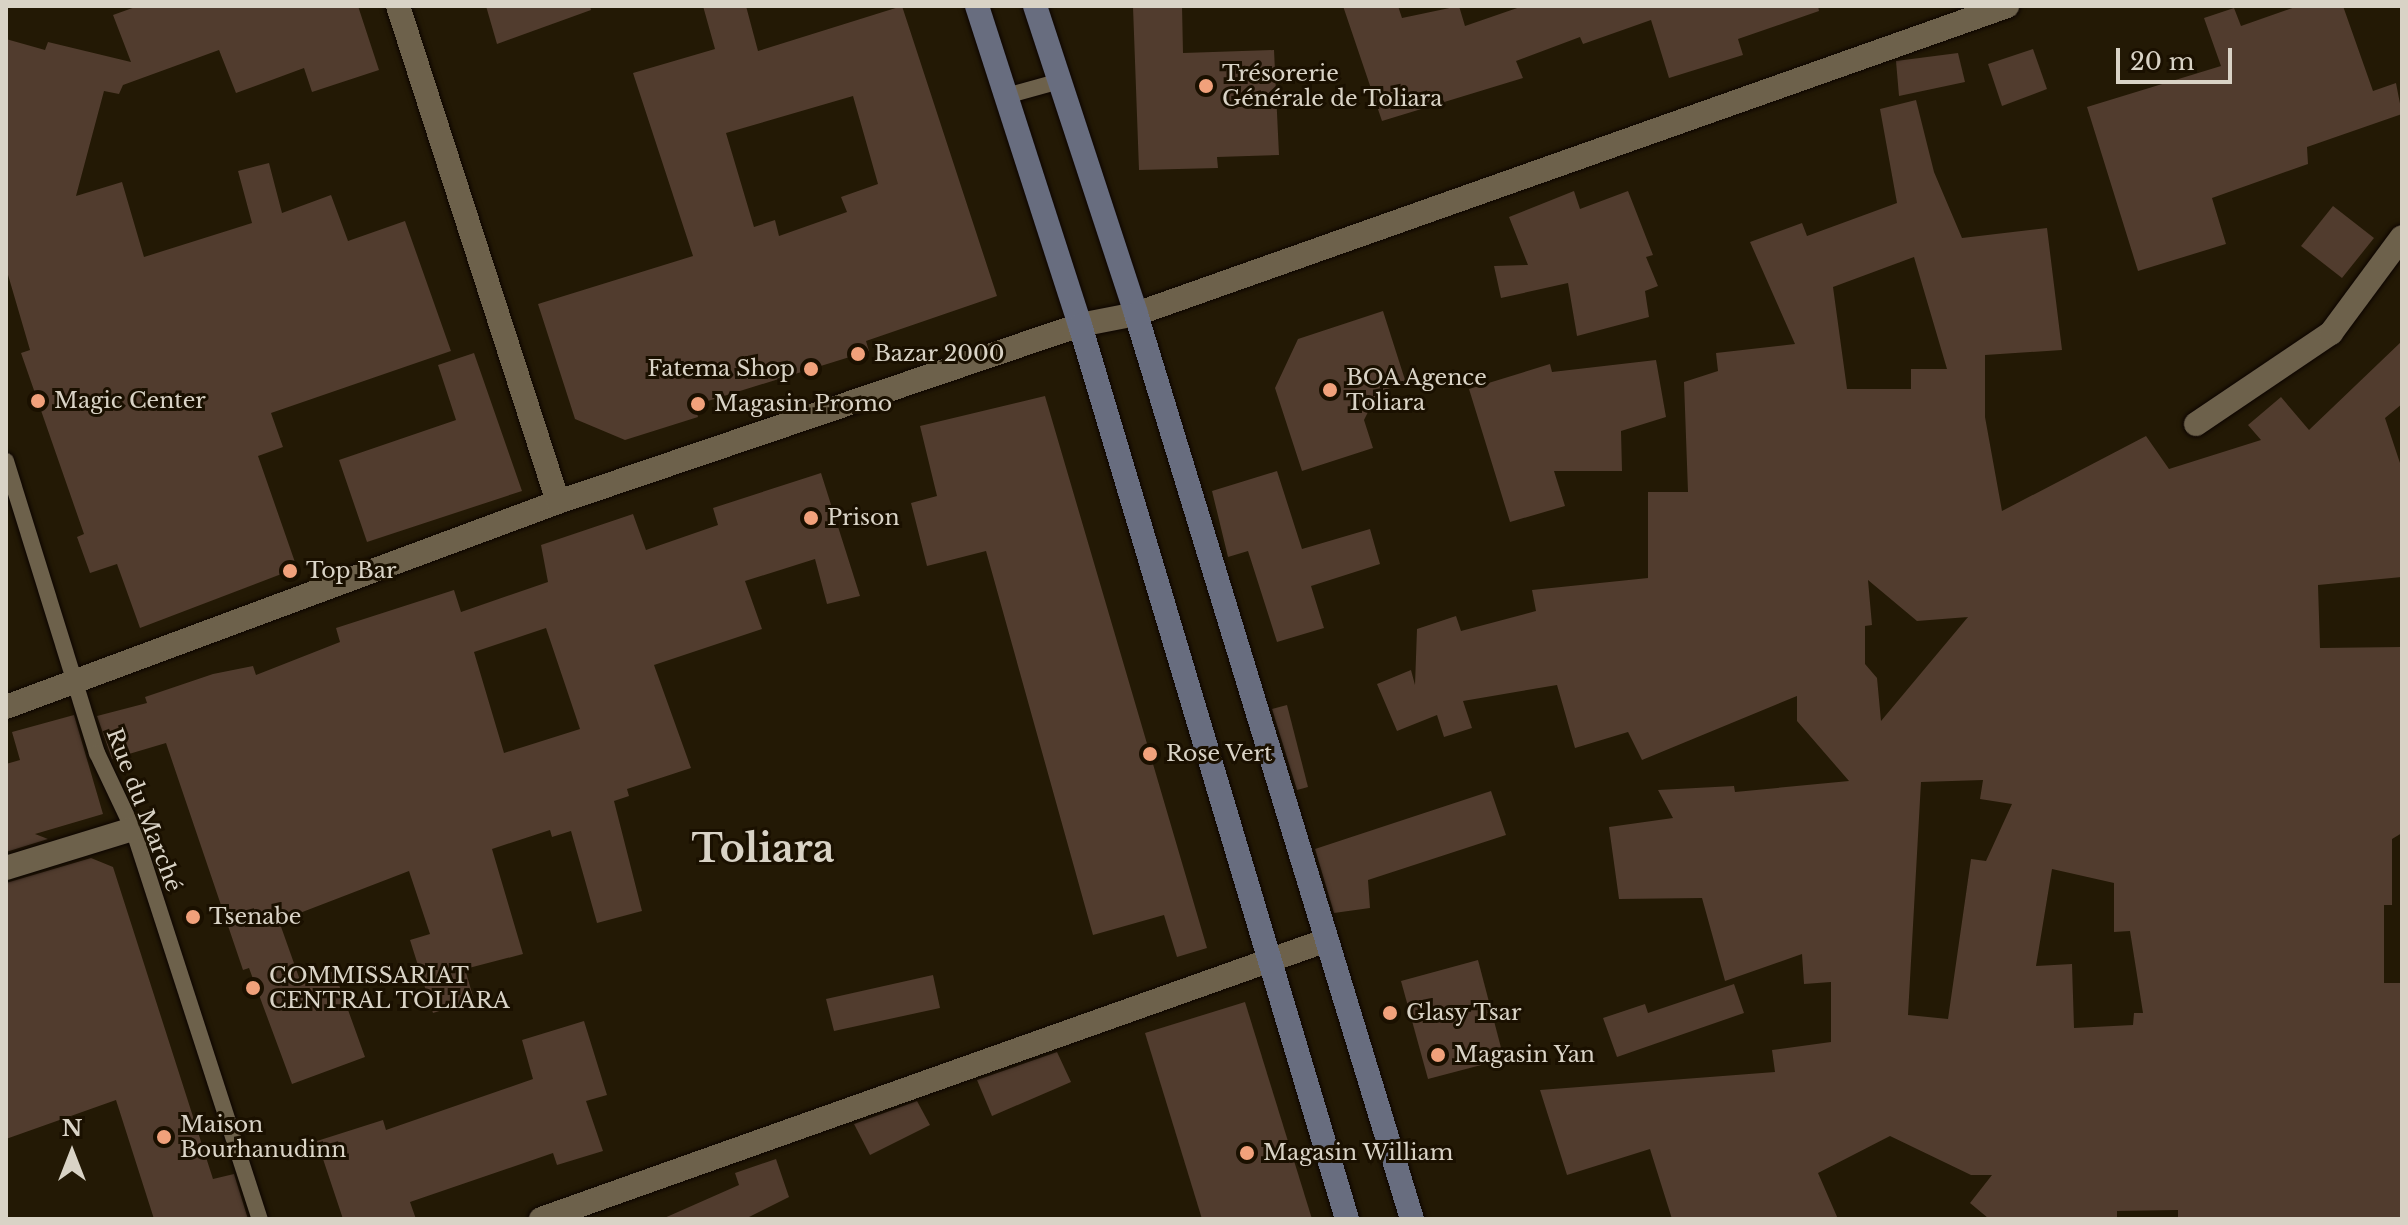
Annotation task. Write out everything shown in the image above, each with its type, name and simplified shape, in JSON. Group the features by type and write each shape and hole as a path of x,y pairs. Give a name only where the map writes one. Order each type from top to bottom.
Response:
{"main road":[{"path":"977,6 1080,325 1347,1219"},
{"path":"1035,6 1136,314 1412,1219"}],"street":[{"path":"398,6 558,502"},
{"path":"6,707 77,685 558,502 1080,325 1136,314 2007,6"},
{"path":"2196,424 2331,333 2402,237"},
{"path":"6,868 133,829"},
{"path":"541,1219 1271,964 1327,940"}],"lane":[{"path":"1006,96 1060,81"},
{"name":"Rue du Marché","path":"6,461 97,753 133,829 260,1219"}],"building":[{"path":"138,6 358,6 379,70 312,92 304,68 236,93 219,50 123,85 119,94 104,91 76,196 122,182 144,257 252,223 238,171 269,163 282,213 331,195 348,241 405,221 451,351 271,413 283,447 258,456 297,568 140,628 117,564 90,573 77,537 84,534 21,353 30,350 6,268 6,39 45,50 48,42 131,62 113,15"},
{"path":"486,6 590,6 591,10 497,44"},
{"path":"703,6 746,6 758,51 902,6 997,296 866,341 869,351 695,405 698,417 625,440 575,419 538,304 693,256 633,73 715,49","holes":["853,96 878,184 841,197 847,212 779,236 775,220 754,227 726,133"]},
{"name":"Trésorerie Générale de Toliara","path":"1182,6 1183,53 1274,50 1279,155 1217,157 1218,168 1139,170 1133,7"},
{"path":"1343,6 1398,6 1402,18 1459,6 1465,26 1523,6 1818,6 1819,11 1738,39 1743,55 1669,78 1651,20 1583,44 1580,37 1516,61 1523,78 1382,121"},
{"path":"2298,6 2343,6 2373,91 2396,83 2402,114 2307,147 2308,164 2212,198 2226,244 2138,271 2087,107 2221,66 2204,18 2234,8 2241,26"},
{"path":"2033,49 2047,89 2002,106 1988,64"},
{"path":"1958,53 1965,82 1899,96 1896,61"},
{"path":"1916,100 1934,172 1962,238 2047,228 2062,350 1985,355 1985,417 2002,511 2146,436 2169,469 2261,440 2248,425 2281,397 2309,430 2402,341 2402,404 2385,418 2402,469 2402,577 2318,585 2320,648 2402,647 2402,833 2392,839 2392,905 2384,905 2384,983 2402,983 2402,1219 2178,1219 2178,1210 2117,1211 2117,1218 1988,1218 1970,1203 1992,1175 1971,1175 1890,1136 1818,1173 1838,1219 1672,1219 1650,1149 1567,1175 1540,1090 1775,1072 1772,1050 1831,1042 1831,982 1804,984 1802,954 1725,981 1702,898 1619,899 1609,827 1673,818 1658,790 1734,786 1735,792 1849,781 1797,721 1797,696 1642,760 1628,732 1575,748 1557,685 1463,701 1472,728 1444,737 1437,715 1397,731 1377,684 1411,670 1415,685 1417,629 1456,616 1461,631 1536,611 1532,590 1648,578 1648,492 1688,492 1684,382 1718,371 1716,353 1795,344 1750,242 1802,223 1807,236 1897,203 1880,109","holes":["1914,257 1947,369 1911,369 1911,389 1847,389 1833,287","1868,580 1917,621 1968,617 1881,721 1877,678 1865,664 1865,626 1872,625","1983,780 1980,799 2012,804 1986,861 1971,859 1948,1019 1908,1015 1921,782","2052,869 2114,883 2114,932 2130,931 2143,1013 2134,1013 2133,1025 2074,1028 2072,964 2036,966"]},
{"path":"1574,191 1580,209 1628,191 1653,255 1646,257 1658,286 1645,291 1649,317 1577,336 1568,283 1501,298 1494,266 1528,265 1509,217"},
{"path":"2333,206 2374,238 2342,278 2301,246"},
{"name":"BOA Agence Toliara","path":"1383,311 1406,383 1378,392 1364,420 1373,448 1302,471 1275,388 1298,339"},
{"path":"474,353 522,491 367,542 339,460 456,420 438,365"},
{"path":"1656,360 1666,417 1621,431 1622,471 1554,471 1565,506 1510,522 1469,389 1550,364 1552,372"},
{"path":"1045,396 1207,948 1177,957 1164,915 1093,935 986,551 927,566 911,503 937,496 920,426"},
{"path":"1277,471 1302,549 1370,529 1380,564 1311,586 1324,628 1277,642 1248,551 1228,557 1212,491"},
{"path":"821,473 860,596 827,604 815,559 745,581 762,629 654,665 691,768 627,789 629,796 614,801 642,911 597,923 571,831 552,837 550,830 492,849 523,954 465,969 474,1000 433,1013 410,940 430,934 409,871 279,921 301,983 334,971 365,1057 292,1084 249,968 243,970 166,743 112,759 97,716 147,703 145,697 213,674 253,666 256,675 340,642 336,628 454,590 461,612 548,582 541,545 633,514 646,550 718,525 713,508","holes":["546,628 580,729 504,753 474,652"]},
{"path":"1287,705 1308,787 1297,790 1272,709"},
{"path":"74,715 103,814 35,834 48,839 6,852 6,764 20,760 12,732"},
{"path":"1491,791 1506,835 1368,880 1370,908 1334,913 1315,849"},
{"path":"91,858 113,867 213,1179 234,1174 248,1219 154,1219 116,1100 6,1139 6,883"},
{"path":"1478,960 1504,1059 1428,1079 1401,981"},
{"path":"933,975 940,1008 834,1031 826,999"},
{"path":"1734,984 1744,1013 1617,1057 1603,1018 1645,1004 1648,1013"},
{"path":"1245,1002 1312,1219 1202,1219 1145,1033"},
{"path":"584,1021 607,1095 586,1101 603,1151 557,1165 553,1153 410,1202 416,1219 343,1219 317,1141 383,1120 386,1130 533,1079 522,1040"},
{"path":"1057,1052 1071,1082 992,1116 977,1080"},
{"path":"917,1101 930,1125 870,1155 854,1124"},
{"path":"776,1159 789,1197 745,1219 662,1219 739,1185 735,1173"}],"place":[{"name":"Trésorerie Générale de Toliara","path":"1206,86"},
{"name":"Bazar 2000","path":"858,354"},
{"name":"Fatema Shop","path":"811,369"},
{"name":"BOA Agence Toliara","path":"1330,390"},
{"name":"Magic Center","path":"38,401"},
{"name":"Magasin Promo","path":"698,404"},
{"name":"Prison","path":"811,518"},
{"name":"Top Bar","path":"290,571"},
{"name":"Rose Vert","path":"1150,754"},
{"name":"Tsenabe","path":"193,917"},
{"name":"COMMISSARIAT CENTRAL TOLIARA","path":"253,988"},
{"name":"Glasy Tsar","path":"1390,1013"},
{"name":"Magasin Yan","path":"1438,1055"},
{"name":"Maison Bourhanudinn","path":"164,1137"},
{"name":"Magasin William","path":"1247,1153"}],"district":[{"name":"Toliara","path":"763,849"}]}
